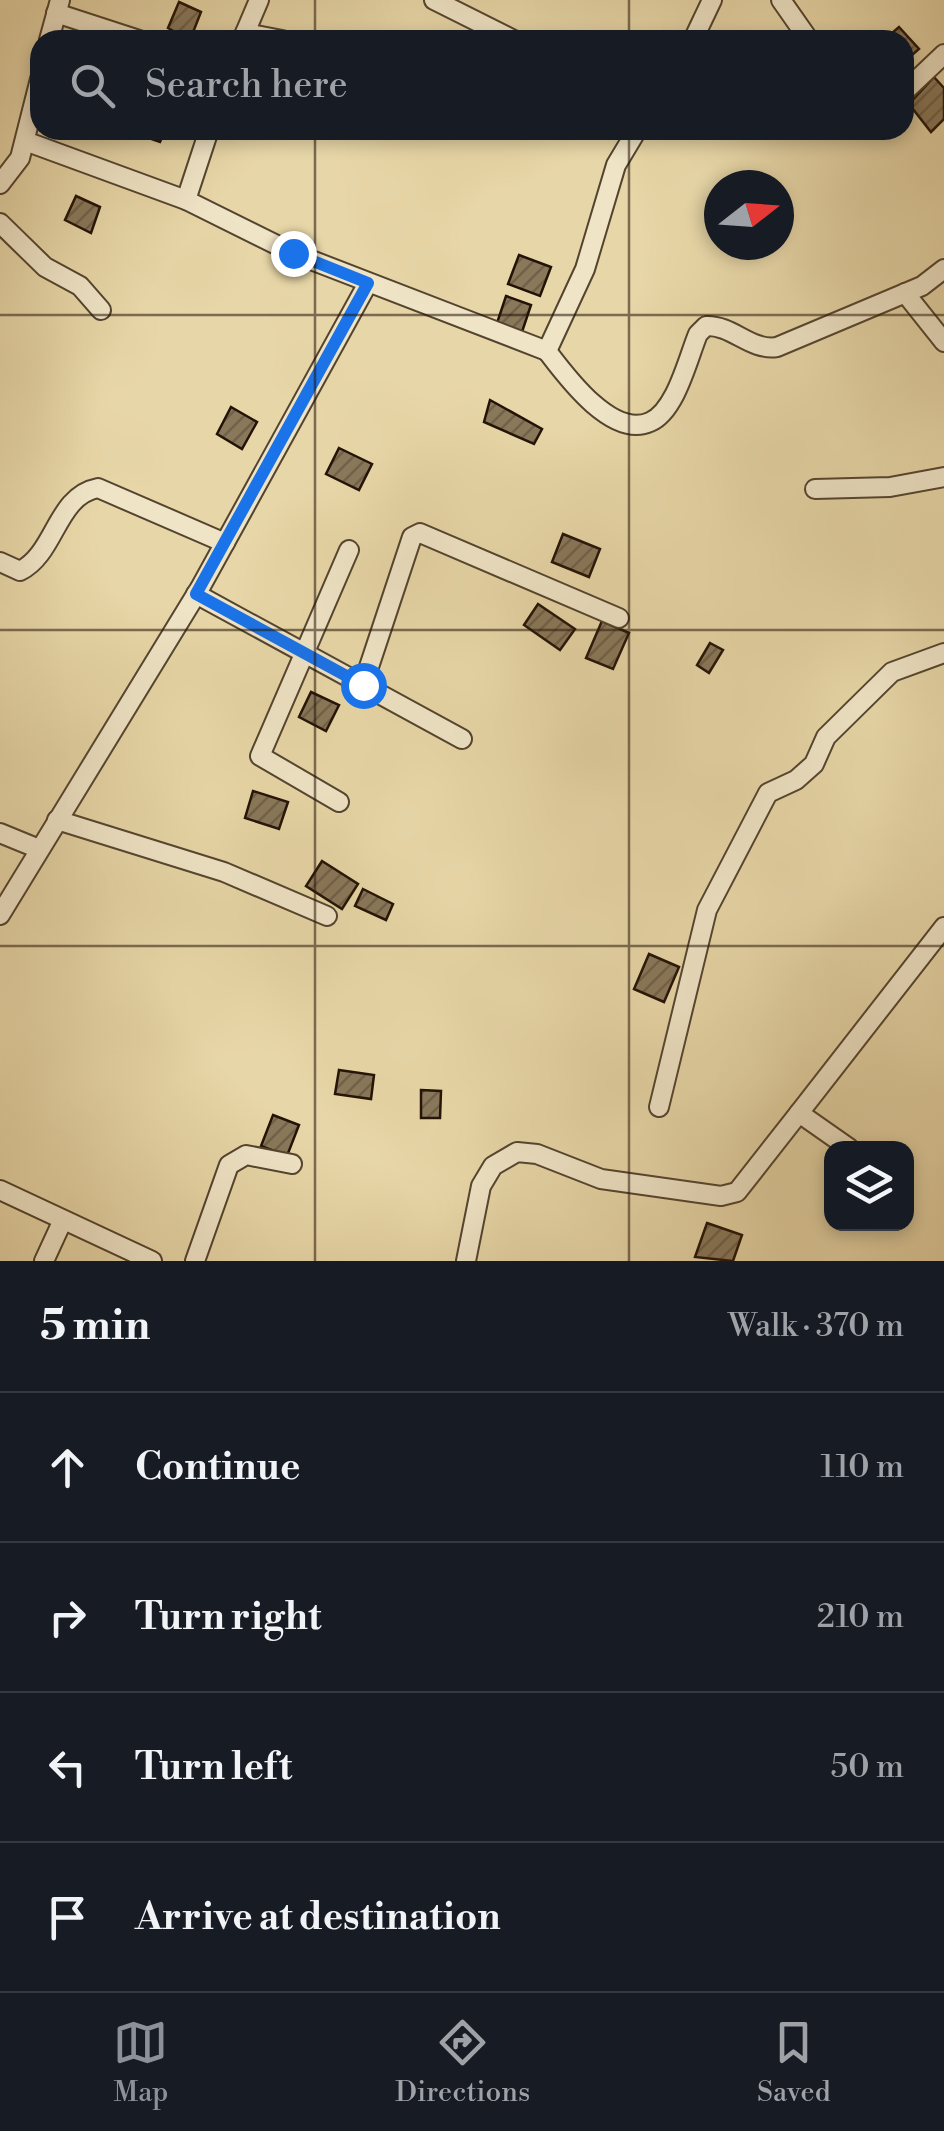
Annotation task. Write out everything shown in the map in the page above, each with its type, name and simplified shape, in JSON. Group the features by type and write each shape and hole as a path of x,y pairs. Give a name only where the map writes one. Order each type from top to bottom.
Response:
{"street":[{"path":"246,30 259,0"},
{"path":"434,0 494,30"},
{"path":"697,30 712,0"},
{"path":"780,0 801,30"},
{"path":"58,7 114,30"},
{"path":"914,82 944,54"},
{"path":"0,184 12,174 30,121"},
{"path":"186,200 206,140"},
{"path":"546,351 585,269 616,165 631,140"},
{"path":"25,142 186,200 293,253 546,351 577,390 602,412 634,425 652,422 665,408 706,326 719,326 767,348 904,294 944,269"},
{"path":"0,223 45,267 80,286 100,310"},
{"path":"0,915 196,594 368,283"},
{"path":"904,294 944,342"},
{"path":"814,489 890,487 944,477"},
{"path":"0,562 20,571 32,565 74,498 98,488 225,543"},
{"path":"363,685 412,537 420,533 619,618"},
{"path":"339,802 260,756 307,655 349,550"},
{"path":"196,594 462,739"},
{"path":"659,1107 707,910 768,793 796,780 814,764 826,737 892,672 944,653"},
{"path":"58,820 224,872 327,916"},
{"path":"0,834 39,849"},
{"path":"466,1261 481,1186 494,1166 517,1152 536,1154 601,1178 720,1196 737,1192 944,927"},
{"path":"799,1113 839,1141"},
{"path":"195,1261 228,1165 246,1155 292,1164"},
{"path":"0,1190 152,1261"},
{"path":"44,1261 62,1222"}],"building":[{"path":"179,2 201,12 194,30 168,28"},
{"path":"934,77 944,88 944,119 931,132 914,110 914,99"},
{"path":"76,196 100,207 91,233 65,220"},
{"path":"519,255 551,267 540,296 508,284"},
{"path":"506,296 531,305 520,338 495,329"},
{"path":"490,400 542,429 534,444 484,422"},
{"path":"231,407 257,422 242,449 217,434"},
{"path":"339,448 372,464 359,490 326,474"},
{"path":"563,534 600,549 589,577 552,562"},
{"path":"538,604 575,629 560,650 524,625"},
{"path":"602,621 629,633 613,669 586,658"},
{"path":"710,643 723,650 709,673 697,665"},
{"path":"311,692 339,705 326,731 299,717"},
{"path":"253,791 288,802 279,829 245,818"},
{"path":"322,861 358,884 342,909 306,886"},
{"path":"363,889 393,904 386,920 355,906"},
{"path":"649,954 679,967 664,1002 634,989"},
{"path":"339,1070 374,1075 371,1099 335,1094"},
{"path":"421,1090 441,1091 440,1118 421,1118"},
{"path":"273,1115 299,1125 287,1156 261,1146"},
{"path":"707,1223 742,1235 733,1261 695,1257"}],"route":[{"path":"293,253 368,283 196,594 363,685"}]}
